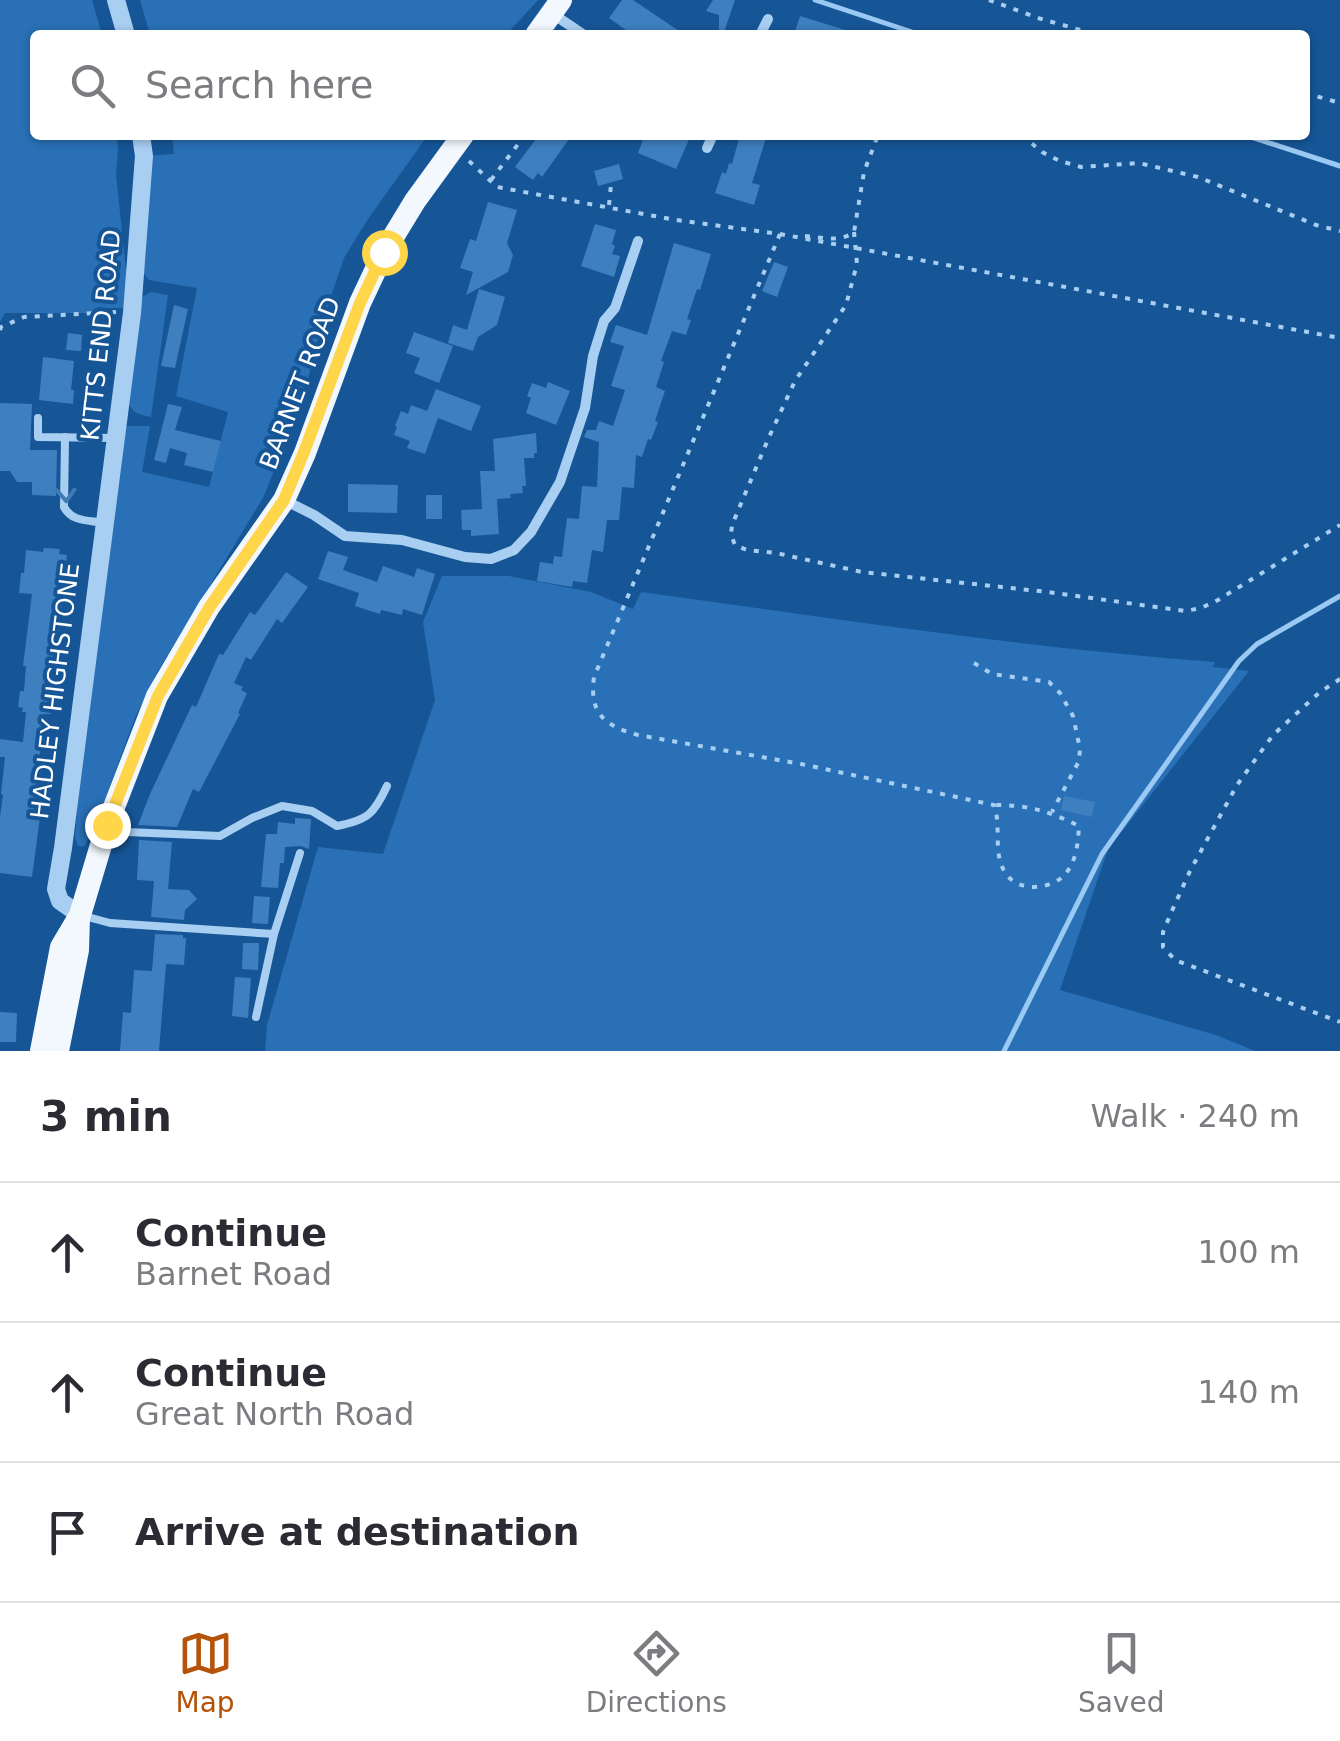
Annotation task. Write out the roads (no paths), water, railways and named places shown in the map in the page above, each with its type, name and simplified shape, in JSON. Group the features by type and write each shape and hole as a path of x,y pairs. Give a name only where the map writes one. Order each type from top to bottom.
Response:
{"main road":[{"path":"540,30 556,7"},
{"name":"BARNET ROAD","path":"97,859 158,696 209,608 284,500 360,303 384,252 458,142"},
{"path":"40,1051 62,947 80,915 97,859"},
{"path":"58,1051 78,950 80,915"}],"street":[{"path":"116,0 125,30"},
{"path":"556,7 579,30"},
{"path":"762,30 768,19"},
{"name":"KITTS END ROAD","path":"102,532 132,313 144,156 141,140"},
{"path":"707,148 711,140"},
{"path":"284,500 314,514 345,536 402,540 465,557 491,559 514,550 532,532 560,482 585,408 593,356 604,320 616,308 638,241"},
{"name":"HADLEY HIGHSTONE","path":"80,915 60,900 56,889 102,532"},
{"name":"HADLEY HIGHSTONE","path":"63,848 97,859"}],"lane":[{"path":"38,418 38,437 115,438"},
{"path":"65,437 64,507 68,514 102,532"},
{"path":"107,825 127,832 220,836 282,806 312,812 337,826 360,822 376,808 387,786"},
{"path":"256,1017 274,934 300,854"},
{"path":"80,915 110,923 274,934"}],"waterway":[{"path":"815,0 906,30"},
{"path":"1260,140 1340,166"},
{"path":"1004,1051 1102,854 1239,661 1257,644 1340,596"}]}
